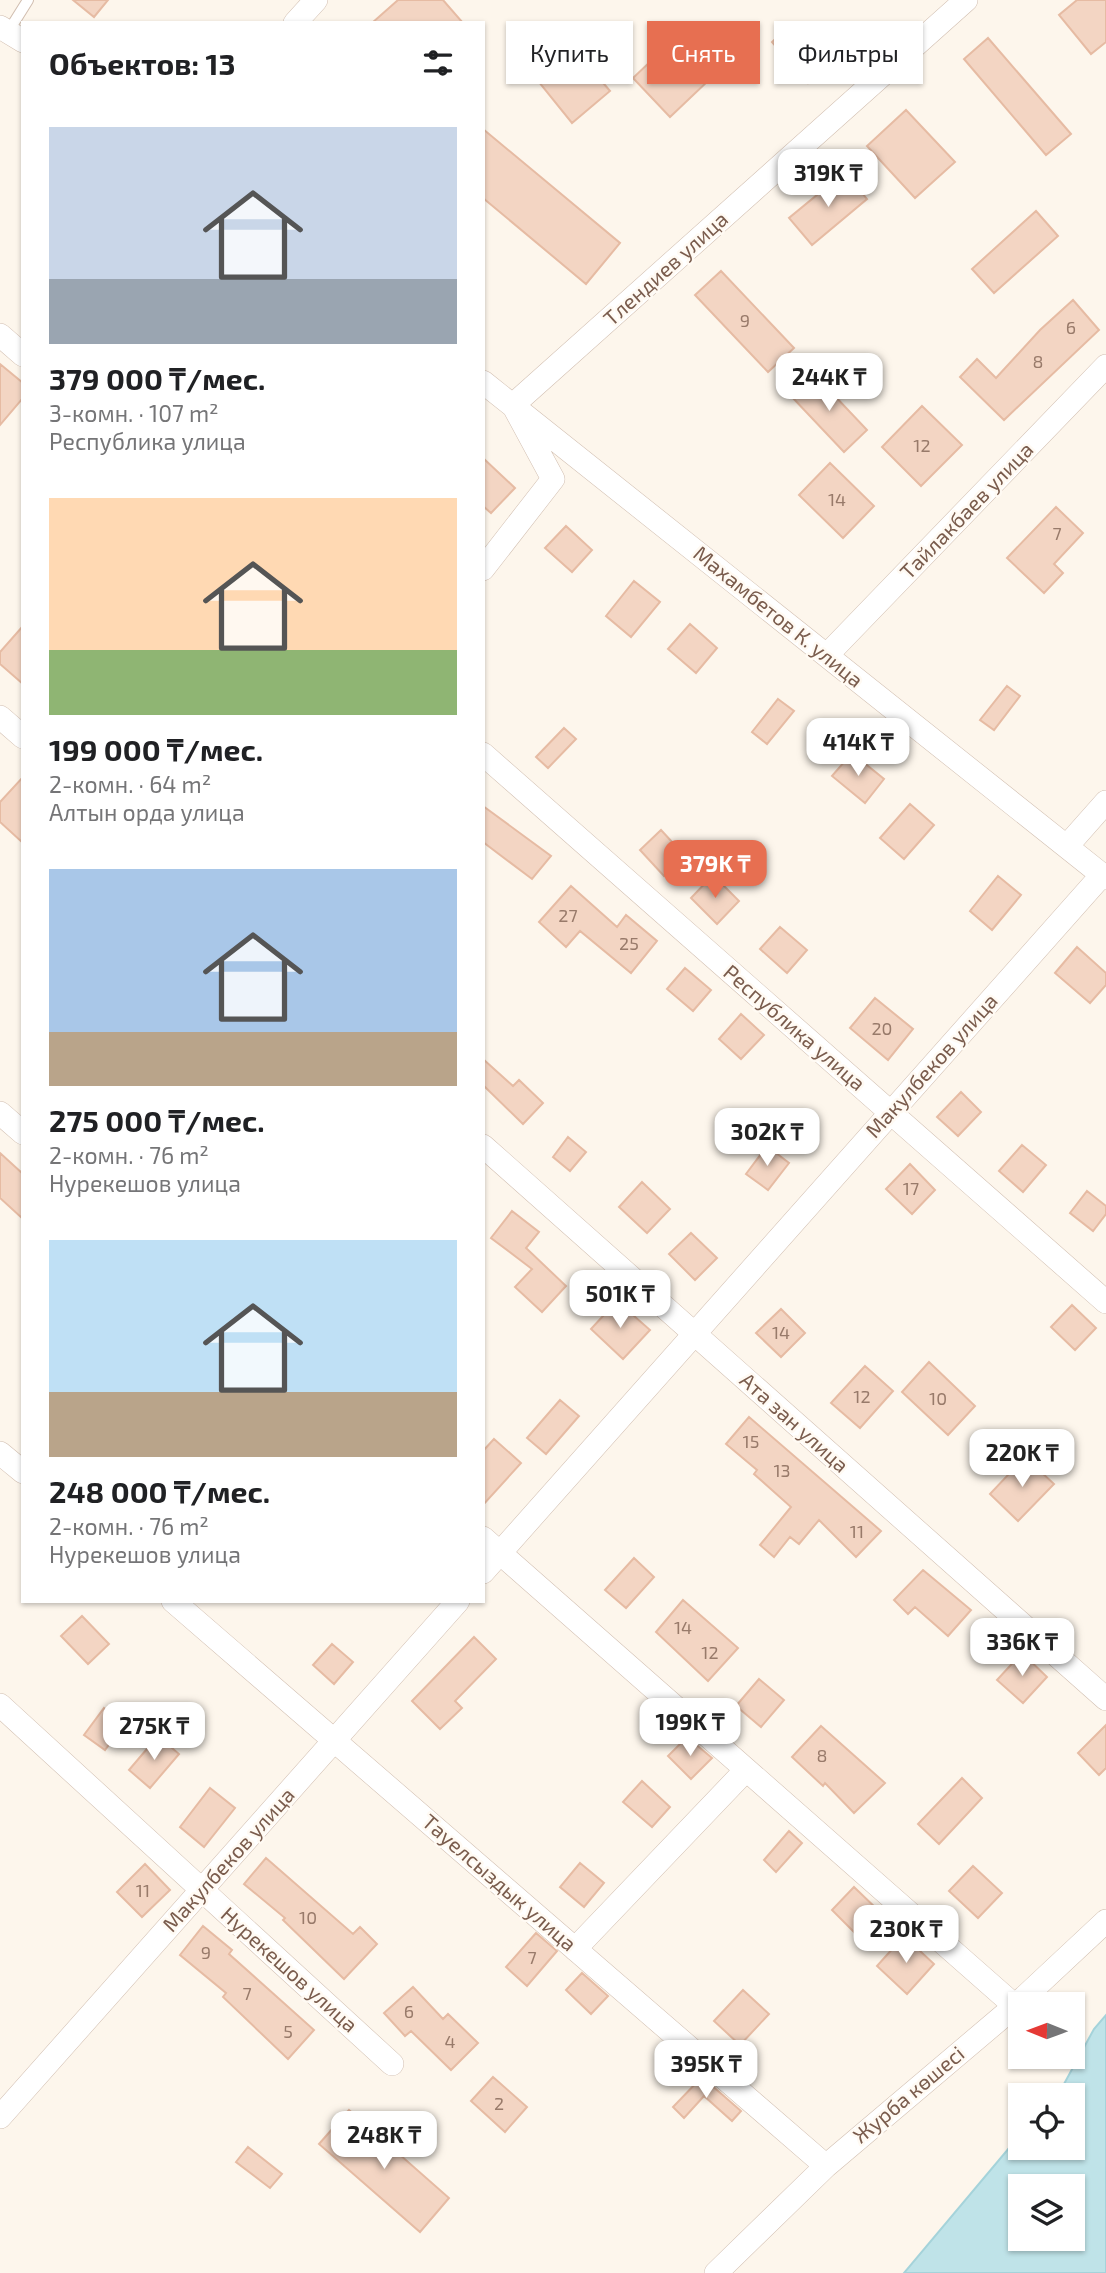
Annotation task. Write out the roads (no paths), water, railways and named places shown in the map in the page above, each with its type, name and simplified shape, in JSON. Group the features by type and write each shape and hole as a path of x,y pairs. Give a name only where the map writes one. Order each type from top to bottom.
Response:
{"street":[{"path":"297,21 316,0"},
{"name":"Тлендиев улица","path":"513,405 966,0"},
{"path":"0,335 21,353"},
{"name":"Тайлакбаев улица","path":"827,656 1106,366"},
{"name":"Махамбетов К. улица","path":"485,384 1104,876"},
{"path":"485,566 553,480 513,405"},
{"path":"0,717 21,735"},
{"name":"Республика улица","path":"485,756 1106,1302"},
{"path":"1067,846 1106,802"},
{"name":"Макулбеков улица","path":"485,1566 491,1546 694,1334 1104,876"},
{"path":"0,1113 21,1131"},
{"name":"Ата зан улица","path":"485,1148 1106,1699"},
{"path":"0,1453 21,1470"},
{"path":"491,1546 1008,2001"},
{"name":"Тауелсыздык улица","path":"175,1603 826,2166"},
{"name":"Макулбеков улица","path":"0,2117 455,1603"},
{"name":"Нурекешов улица","path":"0,1705 392,2064"},
{"path":"575,1949 746,1770"},
{"name":"Журба көшесі","path":"1029,1992 1106,1922"},
{"name":"Журба көшесі","path":"716,2273 826,2166 1008,2011"}],"lane":[{"path":"10,34 28,0"}],"water":[{"path":"1106,2015 1106,2273 904,2273 1008,2149 1008,2160 1085,2160 1085,2083 1065,2083 1072,2069 1085,2069 1085,2046"}]}
